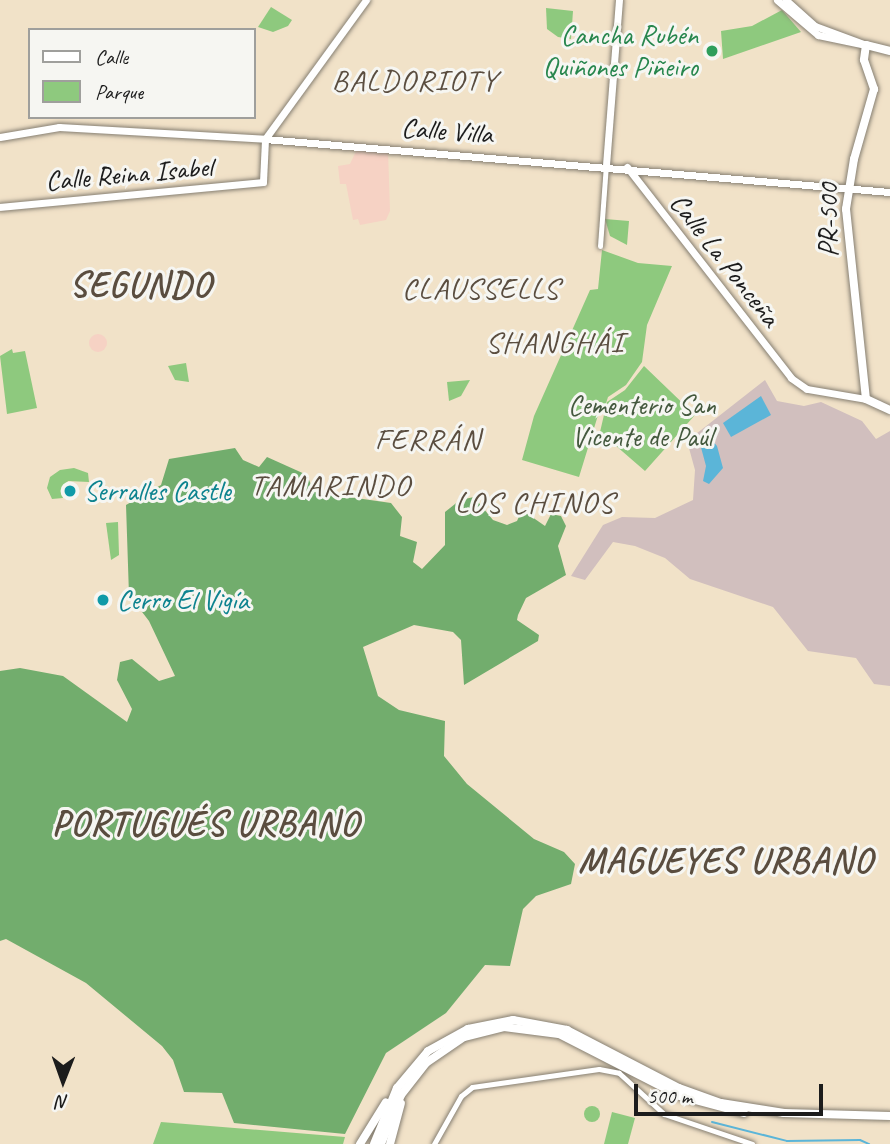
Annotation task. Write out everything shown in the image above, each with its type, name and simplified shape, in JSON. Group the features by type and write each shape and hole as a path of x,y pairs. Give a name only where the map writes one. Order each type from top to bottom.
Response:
{"highway":[{"path":"866,45 890,51"},
{"name":"PR-500","path":"866,45 864,60 874,89 847,186 846,220 866,400"},
{"path":"866,400 890,411"},
{"path":"360,1144 402,1080 428,1051 453,1035 486,1023 526,1020 579,1035 679,1088 721,1103 784,1113 875,1118"},
{"path":"381,1144 398,1100 416,1073 437,1053 464,1037 497,1028 525,1027 568,1037 709,1107 763,1115 890,1118"},
{"path":"390,1144 403,1099 416,1073"},
{"path":"374,1144 402,1080"}],"main road":[{"path":"265,139 331,52 366,0"},
{"path":"606,165 619,0"},
{"path":"777,0 818,35 866,45"},
{"path":"786,0 815,26 866,45"},
{"path":"788,12 808,26 845,36"},
{"name":"Calle Villa","path":"0,137 59,128 265,139 606,165 890,191"},
{"name":"Calle Reina Isabel","path":"0,207 263,182 265,139"},
{"name":"Calle La Ponceña","path":"627,167 791,378 807,389 866,400"}],"street":[{"path":"600,246 606,165"},
{"path":"434,1144 461,1096 477,1085 517,1083 599,1069 619,1073 664,1114 752,1144"}],"shaded area":[{"path":"358,147 388,150 390,211 386,220 360,225 358,219 353,220 346,184 340,184 338,166 350,164"},
{"path":"98,334 104,337 107,343 104,349 98,352 92,349 89,343 92,337"},
{"path":"765,380 777,401 804,406 821,402 862,421 876,439 890,431 890,686 874,684 856,658 808,651 773,607 690,579 665,558 635,546 613,542 585,580 571,576 603,525 622,517 655,518 693,500 695,470 687,441"}],"green space":[{"path":"271,7 292,20 288,26 273,32 258,27"},
{"path":"546,8 573,11 571,39 558,37 547,29"},
{"path":"782,10 801,32 723,59 721,31 752,26"},
{"path":"605,219 629,221 627,245 610,236"},
{"path":"602,250 638,263 672,266 647,325 642,362 626,385 608,397 603,413 599,412 579,477 522,460 534,416 590,290 598,289"},
{"path":"12,349 13,353 25,351 37,408 7,414 0,356"},
{"path":"186,363 189,382 175,380 168,366"},
{"name":"Cementerio San Vicente de Paúl","path":"644,366 695,415 645,471 600,432 607,402 625,390"},
{"path":"470,380 461,396 449,401 447,382"},
{"path":"235,448 243,460 259,467 267,457 307,475 314,492 391,503 402,517 400,536 417,542 413,562 422,569 445,545 445,512 460,500 474,497 493,520 507,525 517,521 522,510 545,526 551,514 561,516 566,526 558,546 566,575 526,598 518,615 517,620 539,635 538,641 464,685 461,640 453,632 414,625 363,647 378,696 399,710 445,721 444,756 467,784 534,839 564,852 575,864 571,884 536,896 523,909 510,966 485,965 446,1013 386,1053 345,1134 234,1123 222,1093 184,1092 173,1060 162,1046 86,983 6,939 0,941 0,671 20,668 63,676 127,722 132,709 117,680 120,662 132,659 159,681 175,676 149,621 129,595 126,505 161,485 169,459"},
{"path":"74,468 88,473 89,482 68,481 61,490 63,498 52,499 47,488 50,477 60,470"},
{"path":"118,522 119,555 111,560 106,523"},
{"path":"592,1106 598,1108 598,1120 592,1122 586,1120 584,1114 586,1108"},
{"path":"612,1112 635,1118 628,1144 604,1144"},
{"path":"161,1122 345,1137 343,1144 153,1144"}],"water":[{"path":"761,396 771,415 731,437 723,423"},
{"path":"706,433 717,446 723,468 709,484 703,481 706,466 699,440"}],"waterway":[{"path":"712,1122 787,1141 860,1140 869,1144"}],"place":[{"name":"Cancha Rubén Quiñones Piñeiro","path":"712,51"},
{"name":"Serralles Castle","path":"70,491"},
{"name":"Cerro El Vigía","path":"103,600"}],"district":[{"name":"BALDORIOTY","path":"415,80"},
{"name":"SEGUNDO","path":"141,285"},
{"name":"CLAUSSELLS","path":"481,288"},
{"name":"SHANGHÁI","path":"555,342"},
{"name":"FERRÁN","path":"428,439"},
{"name":"TAMARINDO","path":"331,485"},
{"name":"LOS CHINOS","path":"535,502"},
{"name":"PORTUGUÉS URBANO","path":"206,824"},
{"name":"MAGUEYES URBANO","path":"726,861"}]}
